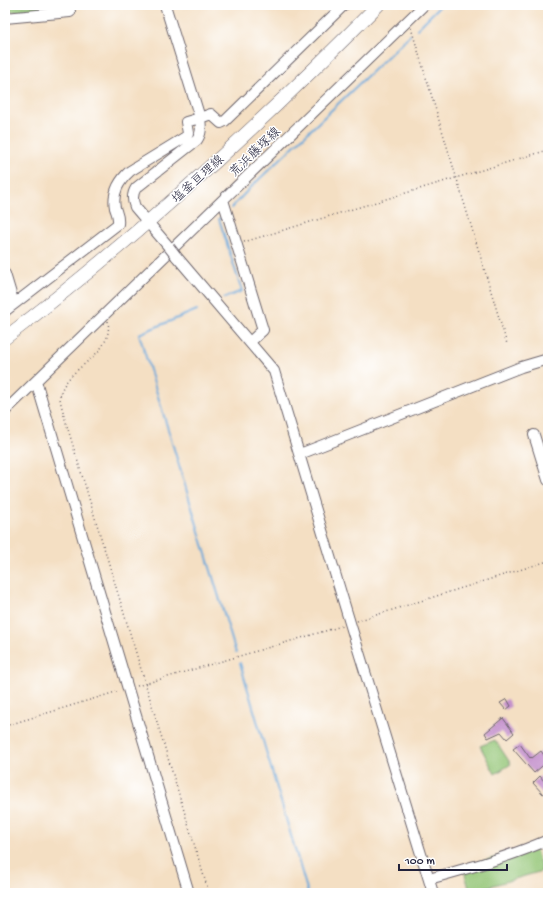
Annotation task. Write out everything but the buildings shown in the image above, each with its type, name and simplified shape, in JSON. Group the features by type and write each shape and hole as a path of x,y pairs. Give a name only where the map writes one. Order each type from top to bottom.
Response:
{"main road":[{"name":"塩釜亘理線","path":"5,338 40,312 148,222 221,157 329,55 378,5"}],"street":[{"path":"5,18 70,12 69,5"},
{"path":"165,5 200,118 202,130 197,140 136,188 133,192 132,200 135,207 168,247 274,371 433,893"},
{"path":"5,311 118,224 119,217 114,201 115,193 123,178 130,171 187,136 188,133 186,122 211,114 221,123 225,121 344,5"},
{"name":"荒浜藤塚線","path":"36,381 424,5"},
{"path":"223,200 263,330 250,342"},
{"path":"5,274 14,304"},
{"path":"300,454 521,367 548,359"},
{"path":"5,411 36,381 130,688 189,893"},
{"path":"534,435 548,480"},
{"path":"429,879 494,860 548,840"}],"path":[{"path":"408,20 507,344"},
{"path":"236,244 548,150"},
{"path":"103,315 109,322 109,332 106,343 63,387 60,399 144,684 209,893"},
{"path":"5,726 144,684"}],"green space":[{"path":"5,5 60,5 56,10 5,12"},
{"path":"495,740 511,764 495,774 480,746"},
{"path":"548,839 548,868 547,869 539,843"},
{"path":"535,846 542,871 470,892 463,867"}],"waterway":[{"path":"417,29 441,5"},
{"path":"231,208 251,187 410,35"},
{"path":"223,216 219,219 242,291 224,298"},
{"path":"197,310 139,334 236,653"},
{"path":"240,663 308,893"}]}
